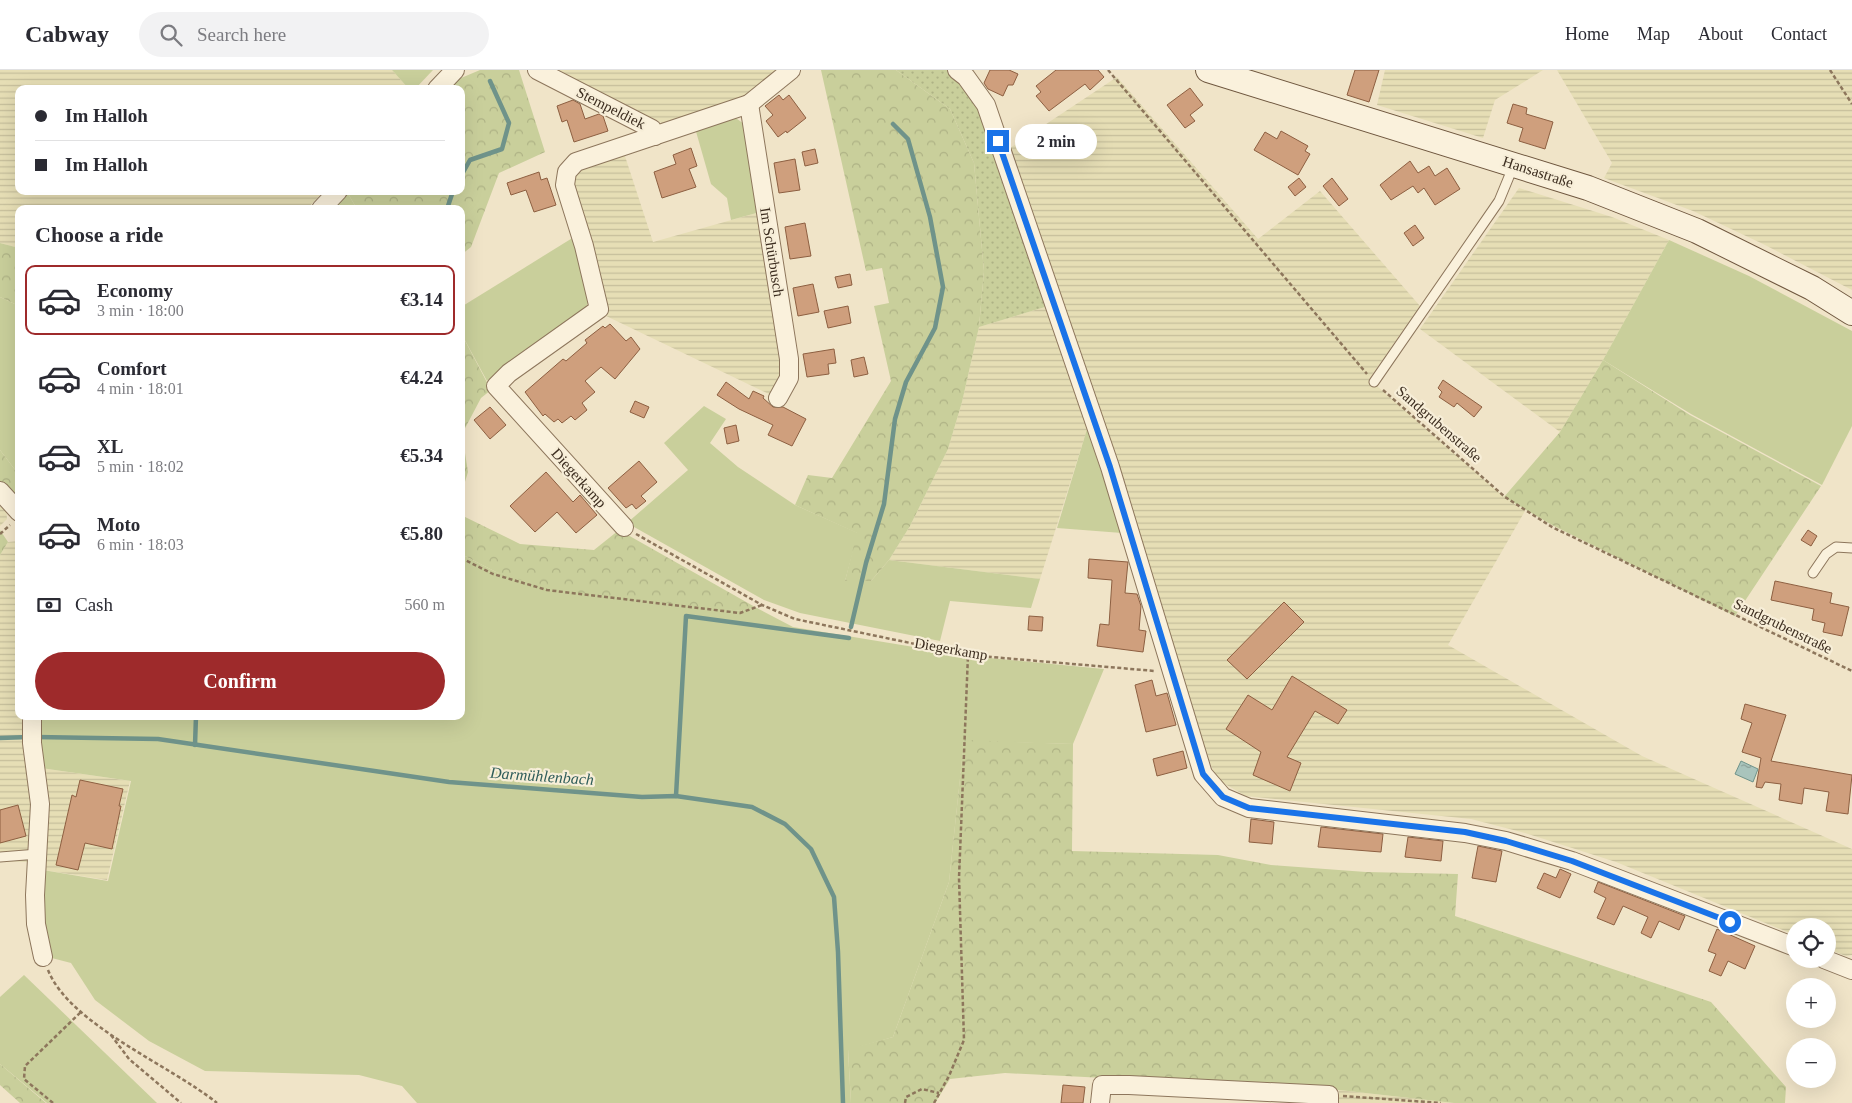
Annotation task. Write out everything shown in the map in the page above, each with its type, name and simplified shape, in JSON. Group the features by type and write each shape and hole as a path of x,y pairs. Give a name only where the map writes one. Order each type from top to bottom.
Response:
{"main road":[{"name":"Hansastraße","path":"1208,70 1588,188 1698,230 1812,288 1852,314"}],"street":[{"path":"441,85 455,70"},
{"name":"Stempeldiek","path":"537,70 652,129 655,136"},
{"name":"Diegerkamp","path":"624,527 496,386 509,373 599,309 584,246 565,185 567,172 576,162 749,104 791,70"},
{"path":"957,70 966,77 986,105 1110,467 1174,673 1203,774 1223,797 1249,808 1465,832 1506,841 1572,861 1786,944"},
{"name":"Im Schürbusch","path":"749,104 789,359 789,378 778,398"},
{"path":"325,205 334,195"},
{"path":"0,491 15,508"},
{"path":"32,721 32,743 40,804 35,895 36,924 43,957"},
{"path":"1836,964 1852,970"},
{"path":"1100,1103 1102,1085 1329,1099"}],"lane":[{"path":"1374,382 1499,202 1514,164"},
{"path":"1813,573 1826,554 1836,547 1852,548"},
{"path":"0,857 38,854"}],"path":[{"name":"Sandgrubenstraße","path":"1108,70 1374,382 1506,497 1552,527 1852,671"},
{"path":"1830,70 1852,104"},
{"name":"Diegerkamp","path":"624,527 762,605 795,620 968,654 1174,673"},
{"path":"465,560 493,574 547,590 740,613 762,605"},
{"path":"934,1103 949,1076 964,1040 959,878 968,654"},
{"path":"43,957 53,982 81,1012 110,1034 194,1085 217,1103"},
{"path":"53,1103 24,1079 25,1066 81,1012"},
{"path":"110,1034 129,1058 181,1103"},
{"path":"905,1103 906,1096 922,1089 939,1093"},
{"path":"1329,1099 1441,1103"}],"shaded area":[{"path":"0,70 392,70 405,85 15,85 15,195 320,195 311,205 15,205 15,247 0,243"},
{"path":"557,70 777,70 745,95 670,124 662,123"},
{"path":"1385,70 1543,70 1495,100 1483,138 1377,105"},
{"path":"1557,70 1852,70 1852,290 1763,244 1693,211 1604,178 1612,163"},
{"path":"1117,77 1258,239 1320,191 1420,306 1369,379 1504,497 1525,511 1448,645 1642,756 1852,849 1852,955 1846,956 1836,952 1836,918 1786,918 1786,931 1616,862 1525,833 1471,819 1246,796 1216,779 1186,696 1119,464 1007,150"},
{"path":"623,150 653,242 760,212 784,361 782,378 771,395 604,315 573,194 575,176 583,165"},
{"path":"1519,188 1612,217 1669,240 1603,360 1560,432 1420,329"},
{"path":"1045,307 1087,429 1040,579 889,560 910,526 948,449 962,402 979,327"},
{"path":"0,501 6,508 7,519 0,526"},
{"path":"15,541 15,720 26,720 41,768 130,781 107,880 37,869 28,862 0,861 0,555 8,542"},
{"path":"1339,1090 1454,1103 1337,1103"}],"green space":[{"path":"392,70 433,70 419,85 405,85"},
{"path":"480,70 519,70 545,152 499,173 471,247 465,252 465,205 355,205 349,195 465,195 465,85 450,85 454,81"},
{"path":"821,70 896,70 950,109 974,163 984,271 979,327 962,402 948,449 910,526 889,560 871,581 845,581 857,533 795,505 808,475 832,478 891,381 874,306 889,303 882,268 866,271"},
{"path":"896,70 949,70 961,82 979,112 1045,307 979,327 984,271 974,163 950,109"},
{"path":"733,116 744,124 760,212 731,220 727,198 711,184 695,128"},
{"path":"344,195 349,195 355,205 335,205"},
{"path":"574,237 590,299 585,309 487,381 465,340 465,305"},
{"path":"1669,240 1749,276 1852,331 1852,426 1822,485 1691,414 1603,360"},
{"path":"0,243 15,247 15,304 0,297"},
{"path":"0,297 15,304 15,470 0,450"},
{"path":"465,341 491,390 481,398 465,428"},
{"path":"1603,360 1690,415 1821,486 1735,616 1552,525 1504,497 1560,432"},
{"path":"704,406 726,419 710,443 738,467 795,505 858,533 845,581 871,581 889,560 1040,579 1031,608 950,601 940,641 800,613 764,600 627,523 688,470 664,443"},
{"path":"1087,429 1122,533 1057,528"},
{"path":"0,450 15,470 15,497 0,481"},
{"path":"465,453 468,472 465,482"},
{"path":"465,517 520,544 594,550 619,530 755,607 741,611 548,589 496,572 465,556"},
{"path":"0,530 8,542 0,555"},
{"path":"465,556 496,572 741,611 755,607 793,627 968,656 1104,669 1073,744 964,741 949,882 893,1037 848,1050 851,1103 417,1103 402,1086 359,1075 205,1071 149,1041 95,1000 71,963 44,956 37,869 108,881 131,781 41,768 42,720 465,720"},
{"path":"964,740 1073,744 1072,851 1218,855 1271,865 1366,872 1458,874 1455,916 1711,1002 1786,1087 1785,1103 1454,1103 1339,1090 1005,1073 950,1079 935,1103 851,1103 848,1049 893,1037 949,882"},
{"path":"24,975 157,1103 47,1103 0,1064 0,997"},
{"path":"0,1064 46,1103 20,1103 0,1085"}],"water":[{"path":"1741,761 1758,769 1753,782 1735,774"}],"building":[{"path":"990,70 1009,70 1018,74 1013,85 1008,85 1003,96 988,89 984,83"},
{"path":"1056,70 1098,70 1104,77 1090,90 1085,84 1049,111 1036,96 1041,92 1036,86"},
{"path":"1355,70 1379,70 1369,102 1347,95"},
{"path":"1190,88 1203,105 1190,115 1195,121 1185,128 1167,105"},
{"path":"779,95 783,100 789,95 806,118 787,133 786,131 778,137 766,121 773,115 765,106"},
{"path":"573,100 580,104 585,119 599,114 603,116 608,131 574,142 567,120 562,122 557,106"},
{"path":"1513,104 1527,108 1526,114 1553,122 1545,149 1519,141 1523,128 1507,123"},
{"path":"1281,131 1308,146 1305,151 1310,154 1298,175 1254,150 1265,132 1277,139"},
{"path":"691,148 697,166 689,169 696,187 662,198 654,172 676,164 673,155"},
{"path":"815,149 818,163 805,166 802,152"},
{"path":"795,159 800,190 779,193 774,163"},
{"path":"1410,161 1418,173 1429,166 1435,176 1447,168 1460,189 1435,205 1424,188 1418,193 1413,186 1391,200 1380,185"},
{"path":"539,172 541,180 547,178 556,205 534,212 526,190 511,195 507,183"},
{"path":"1299,178 1306,187 1295,196 1288,187"},
{"path":"1332,178 1348,199 1339,206 1323,186"},
{"path":"805,223 811,256 790,259 785,227"},
{"path":"1415,225 1424,238 1413,246 1404,233"},
{"path":"850,274 852,285 838,288 835,277"},
{"path":"813,284 819,312 798,316 793,288"},
{"path":"848,306 851,323 828,328 824,311"},
{"path":"610,324 626,341 631,337 640,349 615,379 601,367 585,381 595,392 582,403 587,410 575,420 571,416 562,423 558,419 554,422 545,414 543,416 525,392 563,359 566,361 587,343 585,340 603,326 605,328"},
{"path":"834,349 836,363 828,364 829,374 807,377 803,354"},
{"path":"864,357 868,374 854,377 851,360"},
{"path":"1443,380 1482,407 1474,417 1457,403 1454,407 1439,397 1442,392 1438,388"},
{"path":"726,382 749,399 753,391 764,396 763,398 773,407 783,407 806,419 792,446 768,435 773,425 739,409 717,395"},
{"path":"635,401 649,407 644,418 630,412"},
{"path":"490,407 506,425 490,439 474,420"},
{"path":"736,425 739,441 727,444 724,428"},
{"path":"639,461 657,482 641,496 646,501 636,509 632,504 626,508 608,488"},
{"path":"546,472 573,502 580,495 597,515 576,533 557,512 535,532 510,506"},
{"path":"1808,530 1817,536 1811,546 1801,540"},
{"path":"1089,559 1128,562 1125,593 1137,594 1141,606 1139,630 1146,631 1143,652 1097,646 1100,624 1109,625 1112,580 1088,578"},
{"path":"1775,581 1832,593 1830,603 1849,607 1842,636 1823,632 1825,623 1812,620 1814,609 1771,600"},
{"path":"1284,602 1304,622 1247,679 1227,660"},
{"path":"1029,616 1043,617 1042,631 1028,630"},
{"path":"1292,676 1347,710 1338,724 1315,711 1287,757 1301,763 1290,791 1253,775 1261,752 1226,729 1248,695 1272,710"},
{"path":"1152,680 1156,696 1167,693 1176,725 1146,732 1135,685"},
{"path":"1745,704 1786,715 1771,761 1852,775 1848,814 1826,811 1829,792 1804,788 1802,804 1779,800 1781,784 1765,782 1762,788 1756,787 1761,758 1742,752 1752,723 1741,719"},
{"path":"1183,751 1187,768 1157,776 1153,759"},
{"path":"80,780 123,789 112,849 85,843 78,870 56,865 72,795 76,797"},
{"path":"18,805 26,836 0,843 0,810"},
{"path":"1251,819 1274,822 1272,844 1249,842"},
{"path":"1321,827 1383,834 1381,852 1318,847"},
{"path":"1408,837 1443,841 1441,861 1405,857"},
{"path":"1478,846 1502,851 1496,882 1472,878"},
{"path":"1560,869 1571,874 1560,898 1537,888 1544,873 1556,878"},
{"path":"1598,882 1685,916 1679,930 1659,921 1651,938 1641,933 1648,917 1623,906 1614,925 1597,918 1606,898 1594,892"},
{"path":"1717,929 1755,946 1745,969 1728,961 1721,976 1709,971 1716,954 1708,951"},
{"path":"1063,1085 1085,1087 1083,1103 1061,1103"}],"waterway":[{"path":"465,169 470,160 502,149 509,123 490,81"},
{"path":"851,627 866,563 884,504 895,419 906,382 935,328 943,287 930,217 908,139 893,124"},
{"path":"448,205 452,195"},
{"path":"676,796 686,616 849,638"},
{"path":"195,745 196,720"},
{"name":"Darmühlenbach","path":"0,738 29,737"},
{"name":"Darmühlenbach","path":"36,737 158,739 449,782 642,797 676,796 752,807 785,824 811,849 834,897 838,952 843,1103"}],"route":[{"path":"998,141 1110,467 1174,673 1203,774 1223,797 1249,808 1465,832 1506,841 1572,861 1730,922"}]}
